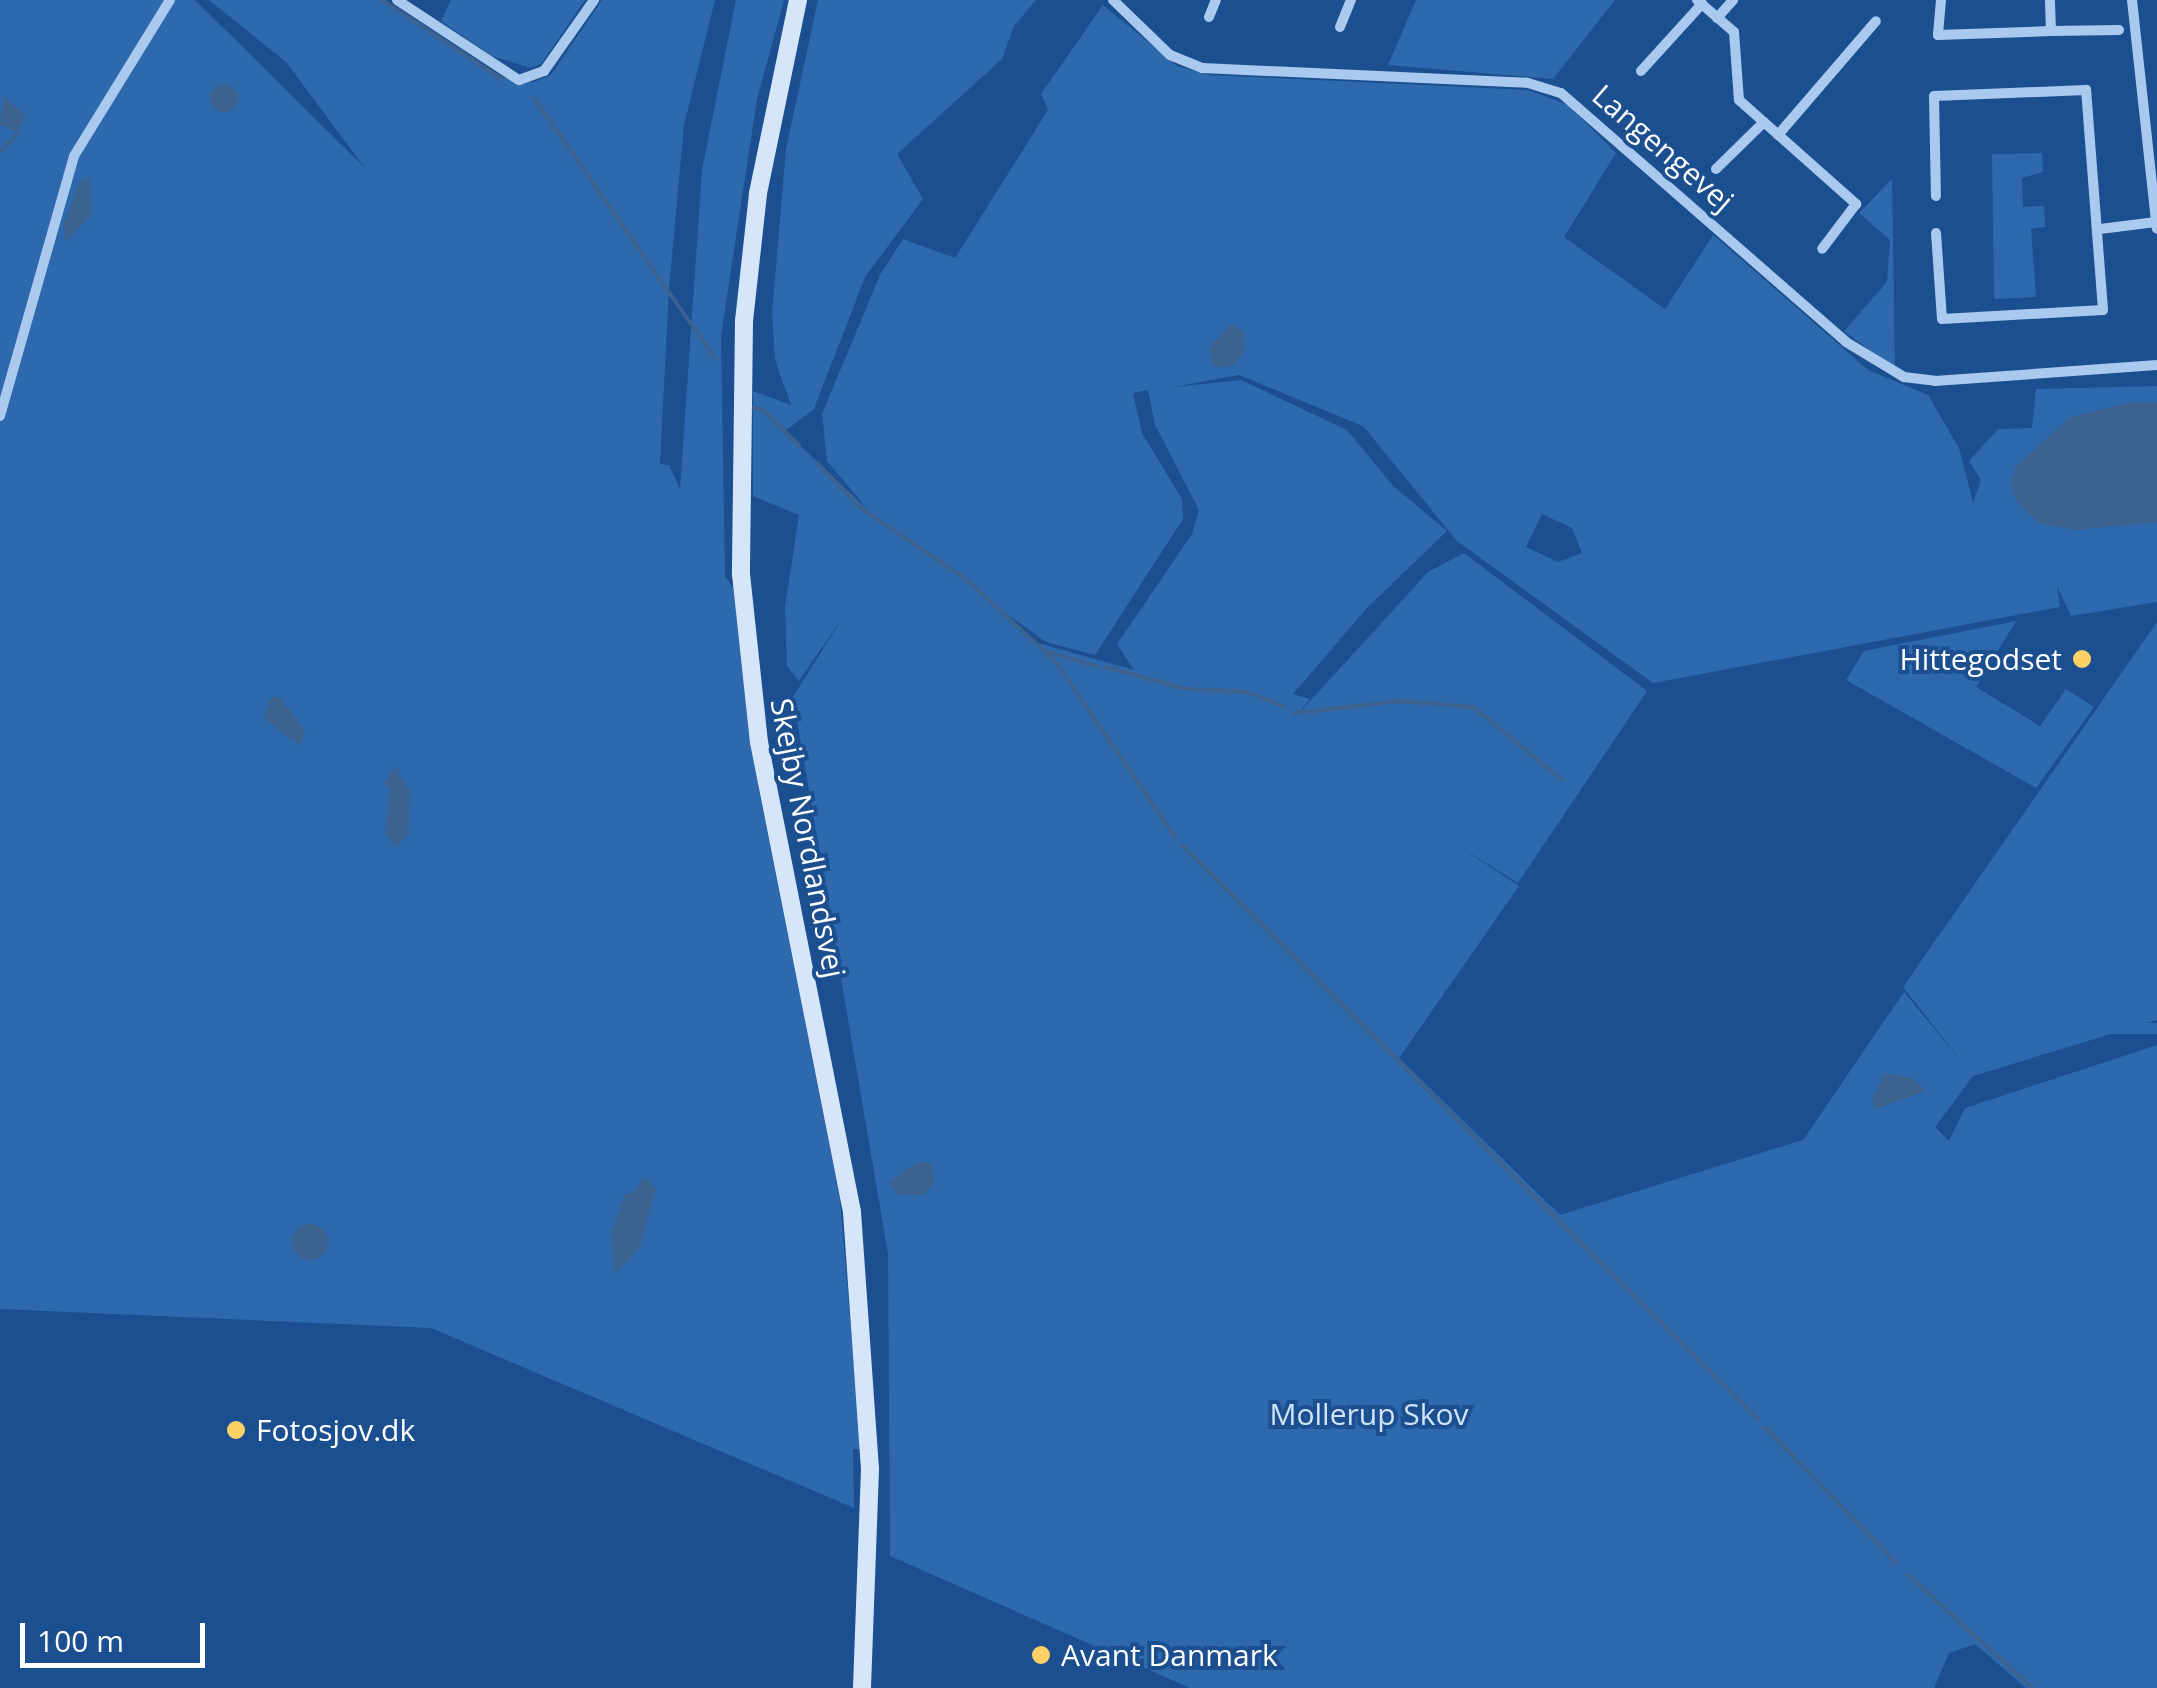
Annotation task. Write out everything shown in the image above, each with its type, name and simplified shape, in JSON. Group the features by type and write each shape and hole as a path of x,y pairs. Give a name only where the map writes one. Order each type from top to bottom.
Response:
{"street":[{"path":"0,416 74,156 170,0"},
{"path":"397,0 519,80 544,71 594,0"},
{"name":"Skejby Nordlandsvej","path":"798,0 758,194 744,321 741,574 759,742 852,1212 870,1469 862,1688"},
{"name":"Langengevej","path":"1114,0 1170,55 1202,68 1528,83 1561,93 1846,342 1904,377 1935,381 2157,366"},
{"path":"1209,17 1216,0"},
{"path":"1340,27 1350,0"},
{"path":"1717,18 1733,0"},
{"path":"1941,0 1938,34 2119,30"},
{"path":"2050,0 2051,31"},
{"path":"2100,230 2157,226 2152,137 2132,0"},
{"path":"1641,71 1699,2 1734,32 1739,100 1856,204 1822,249"},
{"path":"1778,135 1876,21"},
{"path":"1936,196 1934,96 2086,90 2100,230 2103,310 1942,320 1936,233"},
{"path":"1716,169 1764,122"}],"green space":[{"path":"0,0 195,0 365,168 286,62 209,0 382,0 485,68 514,82 534,82 551,75 602,0 715,0 684,125 669,289 660,464 669,465 680,489 702,170 736,0 784,0 757,99 721,336 725,576 734,589 759,790 840,1199 861,1449 853,1449 854,1508 431,1328 0,1309"},
{"path":"451,0 585,0 541,64 531,68 492,56 441,21"},
{"name":"Mollerup Skov","path":"818,0 1036,0 1014,26 1002,59 897,154 923,199 865,277 814,409 785,431 869,511 827,461 822,414 880,275 903,239 955,258 1048,110 1041,94 1103,5 1177,66 1209,75 1528,90 1568,105 1616,153 1564,237 1665,309 1713,235 1868,370 1928,395 1959,448 1973,502 1981,480 1969,461 1998,429 2032,428 2036,389 2157,386 2157,602 2071,616 2057,586 2060,607 1653,683 1457,541 1363,426 1239,375 1174,387 1241,380 1347,430 1393,486 1447,531 1367,608 1293,694 1310,699 1290,723 1428,572 1464,553 1647,691 1518,883 1459,846 1519,886 1399,1058 1560,1215 1803,1140 1904,992 1966,1067 1903,987 2157,622 2157,1020 1973,1076 1935,1127 1949,1141 1965,1108 2157,1045 2157,1688 2026,1688 1975,1644 1949,1653 1934,1688 1190,1688 890,1556 888,1254 793,697 844,615 799,681 787,666 785,606 799,515 753,496 753,391 791,405 775,360 772,313 786,149","holes":["1148,390 1155,425 1199,510 1192,534 1117,644 1134,670 1038,643 997,607 1046,642 1095,655 1183,519 1182,499 1142,433 1133,393","1542,514 1572,528 1582,553 1558,562 1526,547"]},
{"path":"1416,0 1615,0 1553,79 1388,65"},
{"path":"2042,153 2043,172 2022,178 2023,207 2044,206 2045,227 2031,229 2036,297 1994,299 1992,154"},
{"path":"1892,179 1895,369 1844,331 1887,282 1890,240 1859,213"},
{"path":"2016,621 1976,687 2040,726 2066,689 2094,707 2036,788 1846,680 1864,651"},
{"path":"2018,1023 2157,1023 2157,1034 2018,1034"}],"shaded area":[{"path":"224,84 234,88 238,98 234,108 224,112 214,108 210,98 214,88"},
{"path":"4,97 25,114 18,133 0,124"},
{"path":"90,176 91,214 66,242 63,226 79,183"},
{"path":"1230,325 1243,330 1245,350 1234,366 1214,367 1209,348"},
{"path":"2131,402 2157,402 2157,522 2076,530 2038,523 2016,501 2011,481 2016,466 2071,417"},
{"path":"279,696 305,731 300,745 264,719 270,699"},
{"path":"395,766 410,793 408,835 395,847 385,833 390,789 384,783"},
{"path":"1884,1074 1911,1077 1926,1091 1875,1109 1872,1098"},
{"path":"918,1162 932,1163 934,1183 924,1195 896,1194 889,1182"},
{"path":"643,1177 656,1188 640,1247 615,1274 611,1234 625,1195 636,1191"},
{"path":"310,1224 323,1229 328,1242 323,1255 310,1260 297,1255 292,1242 297,1229"}],"waterway":[{"path":"382,0 502,79"},
{"path":"534,98 715,358"},
{"path":"0,152 18,133"},
{"path":"753,408 763,410 799,445"},
{"path":"818,464 861,508 968,581 1056,662 1175,837"},
{"path":"1046,651 1099,667"},
{"path":"1106,667 1186,689 1247,692 1284,706"},
{"path":"1295,713 1400,701 1473,707 1561,779"},
{"path":"1182,845 1758,1419"},
{"path":"1765,1427 1896,1563"},
{"path":"1908,1575 2032,1688"}],"place":[{"name":"Hittegodset","path":"2082,659"},
{"name":"Fotosjov.dk","path":"236,1430"},
{"name":"Avant Danmark","path":"1041,1655"}]}
